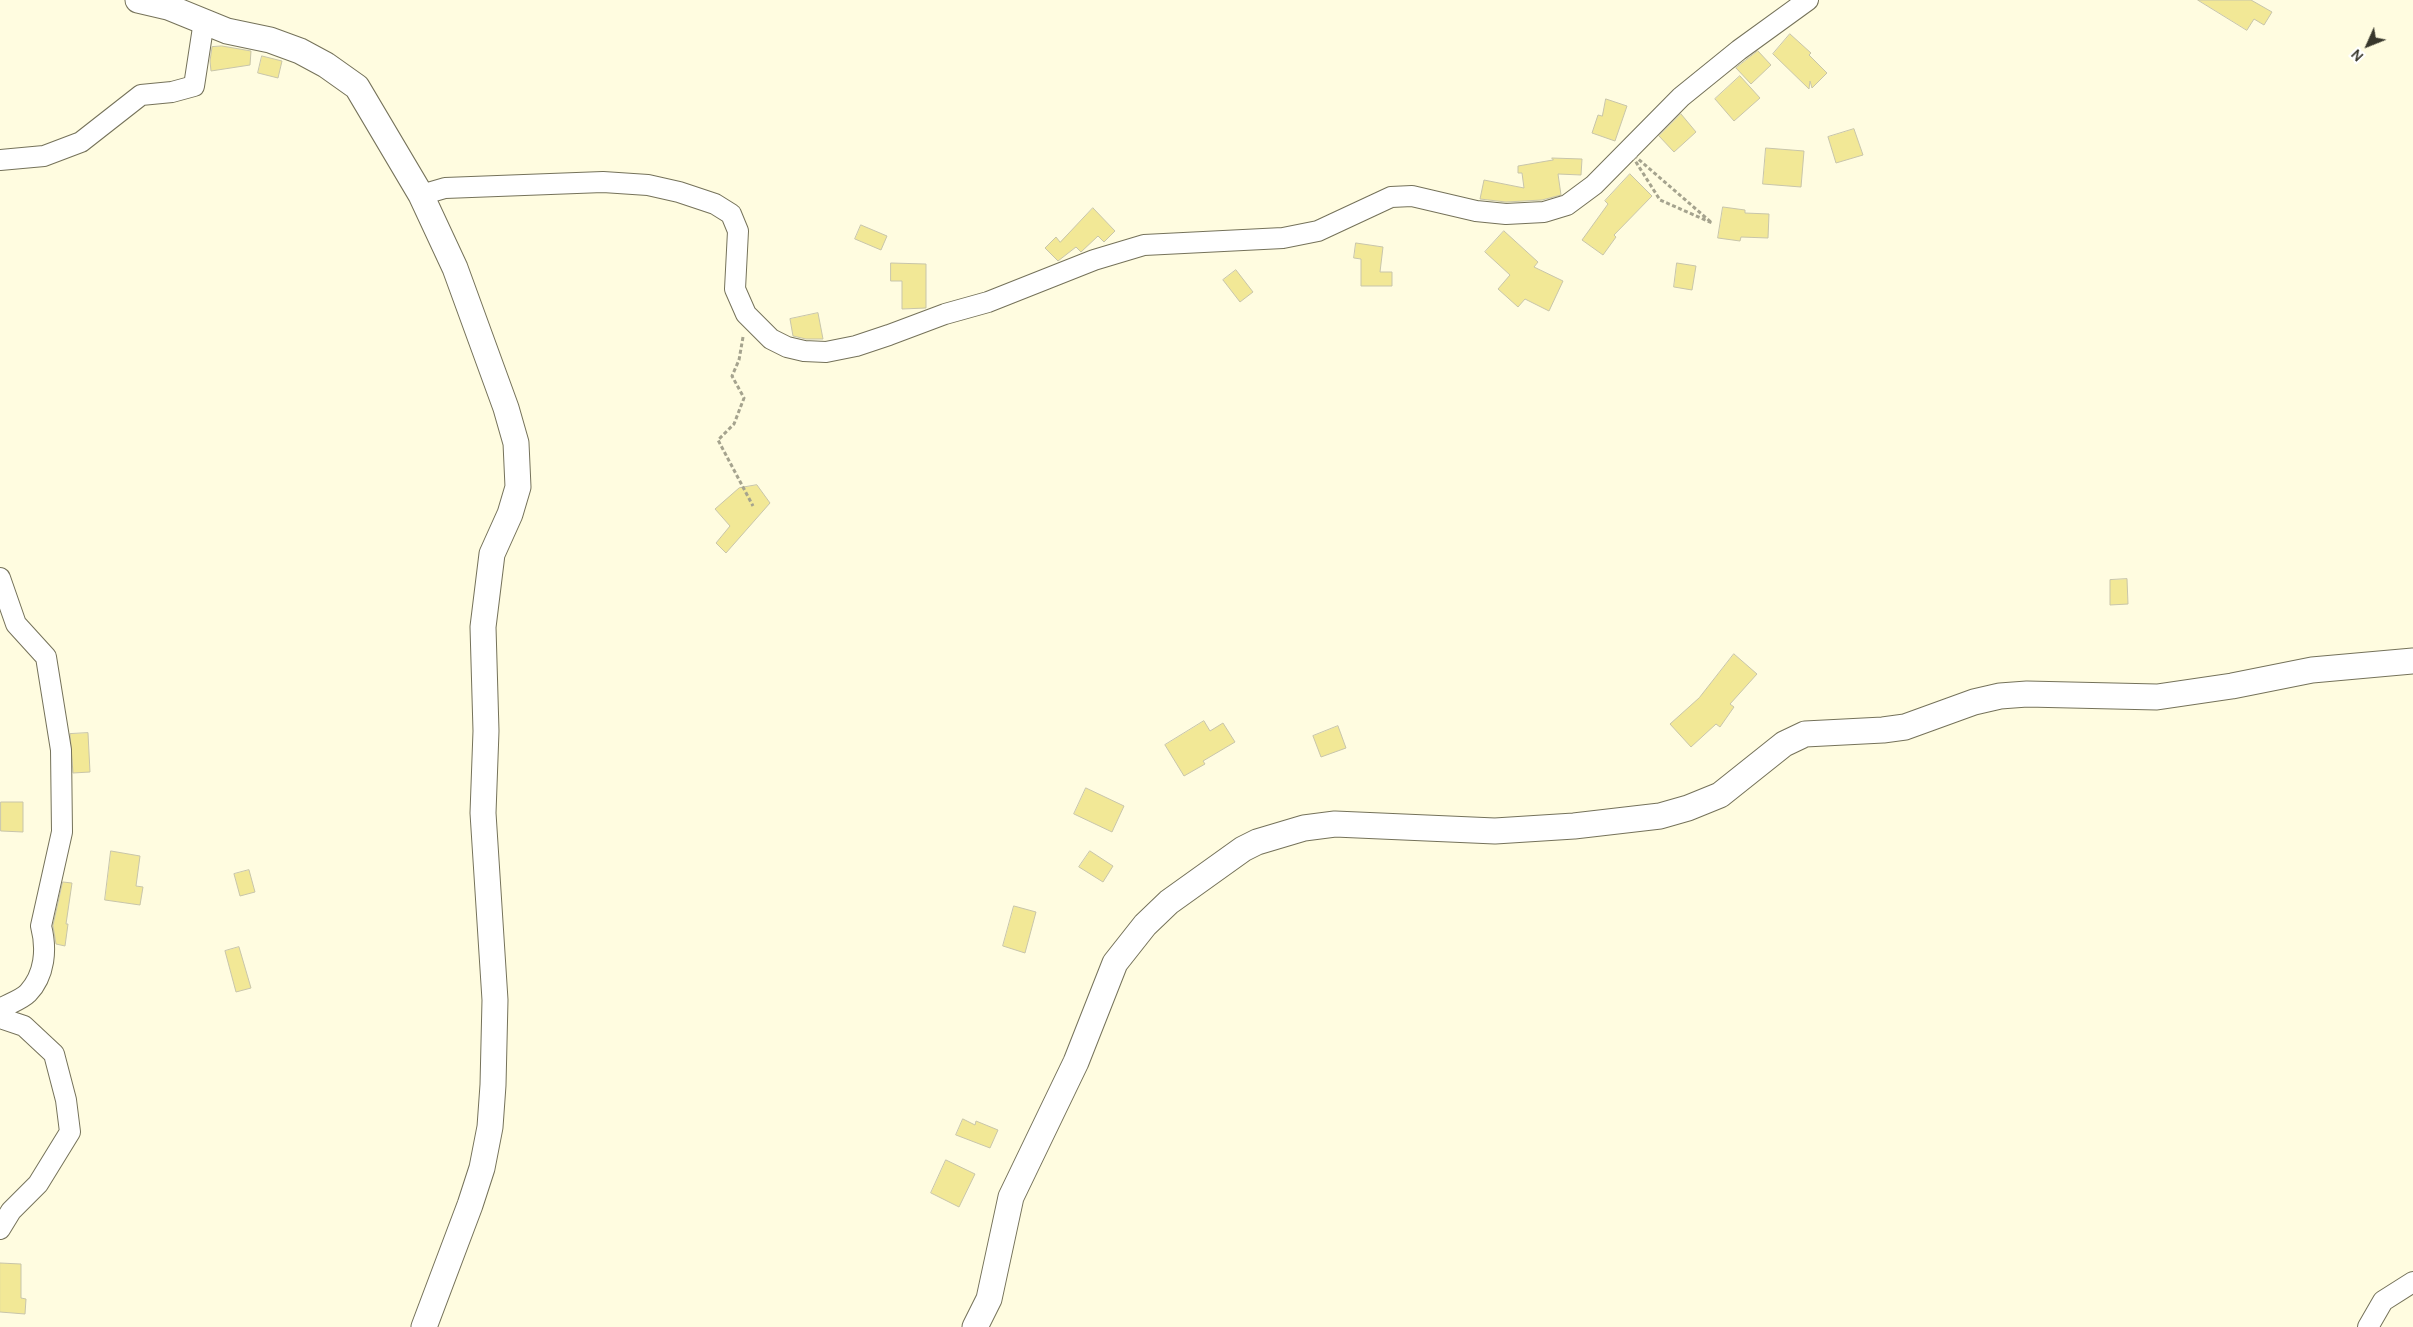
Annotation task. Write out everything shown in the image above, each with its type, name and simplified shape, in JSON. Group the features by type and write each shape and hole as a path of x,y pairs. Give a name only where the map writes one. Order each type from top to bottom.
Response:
{"main road":[{"path":"138,0 168,7 227,31 270,40 300,51 326,65 357,87 421,195 455,268 506,408 518,459 518,487 510,514 492,554 483,628 486,731 483,813 495,1000 494,1085 490,1127 482,1168 424,1327"},
{"path":"975,1327 989,1298 1011,1197 1076,1062 1116,963 1145,925 1169,902 1243,848 1304,828 1336,824 1495,832 1574,826 1660,816 1688,808 1720,795 1784,744 1805,734 1905,727 1974,702 2000,696 2027,694 2157,697 2232,686 2312,670 2413,661"}],"street":[{"path":"421,195 446,188 603,182 648,185 679,192 715,204 731,214 738,231 735,289 746,314 771,339 804,352 826,352 865,344 945,314 988,302 1116,252 1144,245 1239,242 1283,238 1318,231 1390,197 1412,196 1476,210 1506,214 1554,209 1567,205 1586,193 1681,97 1739,50 1808,0"},
{"path":"0,160 44,156 63,149 81,142 141,95 172,92 194,86 204,21"},
{"path":"0,578 16,624 46,657 61,750 62,832 42,926 45,941 43,964 38,977 27,994 0,1009"},
{"path":"0,1018 24,1026 54,1054 66,1100 70,1132 38,1184 11,1211 0,1229"},
{"path":"2368,1327 2383,1300 2413,1282"}],"path":[{"path":"1628,151 1677,193 1712,223 1660,200 1628,151"},
{"path":"746,314 740,360 732,376 744,398 734,424 718,440 753,506"}],"building":[{"path":"2198,0 2251,0 2272,12 2264,25 2254,19 2247,30"},
{"path":"1790,34 1811,53 1809,55 1827,73 1812,88 1810,81 1809,89 1773,54"},
{"path":"222,46 251,51 250,65 211,71 212,47"},
{"path":"1758,51 1771,65 1751,84 1736,68"},
{"path":"262,56 282,61 278,78 258,73"},
{"path":"1740,76 1760,98 1734,121 1715,99"},
{"path":"1606,99 1627,106 1615,141 1592,133 1598,115 1602,116"},
{"path":"1681,114 1696,132 1674,152 1659,136"},
{"path":"1854,129 1863,155 1836,163 1828,137"},
{"path":"1766,148 1804,151 1801,187 1763,184"},
{"path":"1552,158 1582,159 1581,175 1558,174 1561,195 1542,200 1506,202 1480,199 1484,180 1524,188 1522,173 1518,173 1518,166 1553,160"},
{"path":"1630,174 1652,196 1614,235 1616,237 1603,255 1582,240 1608,204 1605,201"},
{"path":"1723,207 1745,210 1745,213 1769,214 1768,238 1741,237 1740,241 1718,238"},
{"path":"1093,208 1115,231 1104,242 1098,236 1081,252 1076,247 1058,261 1045,248 1056,237 1060,242"},
{"path":"861,225 887,236 881,250 855,239"},
{"path":"1504,231 1538,262 1534,267 1563,281 1549,311 1525,299 1518,307 1498,289 1510,275 1485,252"},
{"path":"1356,243 1383,247 1380,272 1392,272 1392,286 1361,286 1361,259 1354,258"},
{"path":"891,263 926,264 926,308 902,309 902,281 891,281"},
{"path":"1677,263 1696,266 1692,290 1674,287"},
{"path":"1236,270 1253,292 1240,302 1223,280"},
{"path":"818,313 823,339 806,339 793,336 790,319"},
{"path":"757,485 770,503 726,553 716,543 730,526 715,509 739,488"},
{"path":"2127,579 2128,604 2110,605 2110,580"},
{"path":"1734,654 1757,674 1730,704 1734,707 1720,727 1716,724 1691,747 1670,724 1699,698"},
{"path":"1204,721 1210,731 1223,723 1235,742 1203,761 1205,764 1184,776 1165,745"},
{"path":"1338,726 1346,748 1321,757 1313,736"},
{"path":"88,733 90,772 73,773 70,734"},
{"path":"1086,788 1124,806 1112,832 1074,814"},
{"path":"1,802 23,802 23,832 1,831"},
{"path":"111,851 140,856 136,886 143,887 140,905 105,900"},
{"path":"1090,851 1113,866 1103,882 1079,867"},
{"path":"249,870 255,892 240,896 234,874"},
{"path":"63,882 72,883 65,946 56,944 53,926"},
{"path":"1014,906 1036,912 1025,953 1003,946"},
{"path":"239,947 251,988 236,992 225,951"},
{"path":"963,1119 975,1125 976,1121 998,1130 990,1148 956,1135"},
{"path":"946,1160 975,1174 959,1207 931,1193"},
{"path":"0,1263 21,1264 21,1298 26,1299 25,1314 0,1312"}]}
